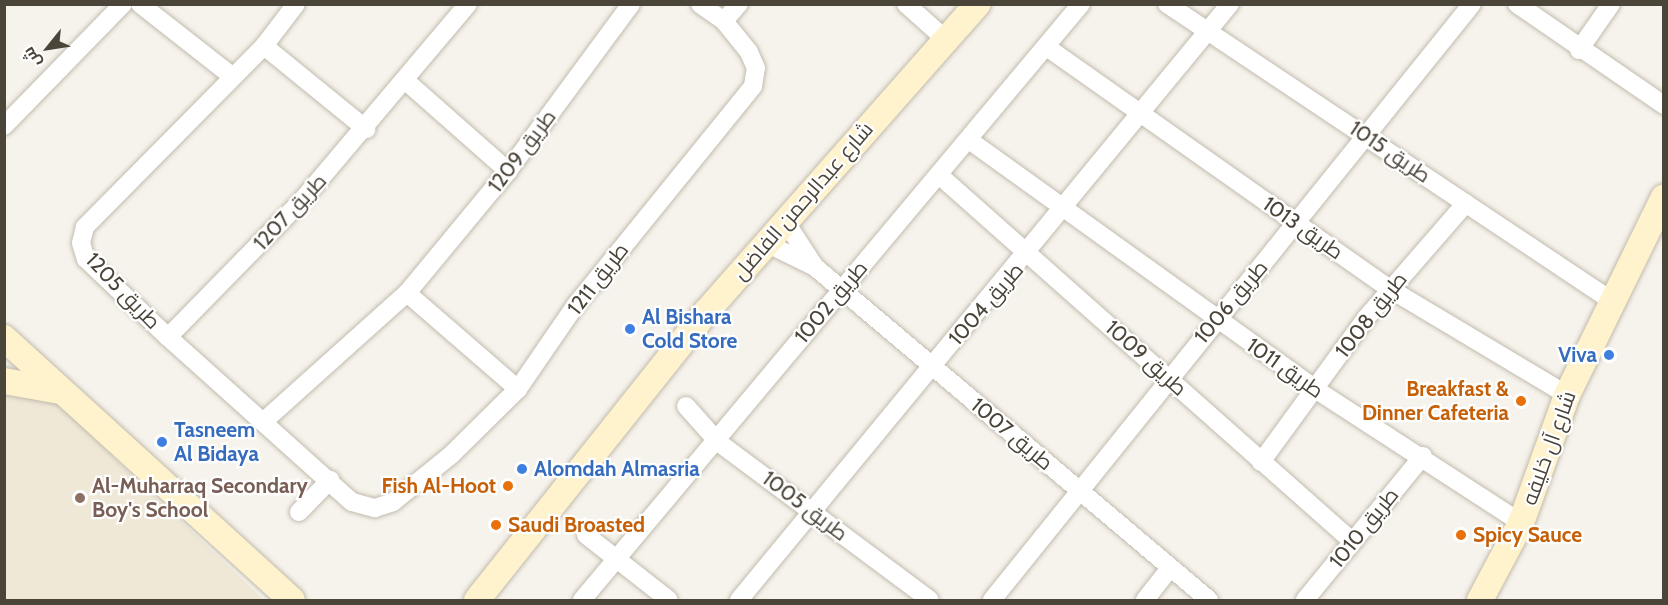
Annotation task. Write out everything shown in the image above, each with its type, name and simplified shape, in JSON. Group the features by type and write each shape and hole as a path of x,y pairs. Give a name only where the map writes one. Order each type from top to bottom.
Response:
{"street":[{"path":"5,124 123,4"},
{"path":"140,4 232,77"},
{"name":"طريق 1205","path":"296,4 264,46 85,227 81,243 86,259 168,337 352,502 375,508"},
{"name":"طريق 1207","path":"168,337 366,129 407,82 468,4"},
{"name":"طريق 1209","path":"263,422 407,293 508,171 631,4"},
{"name":"طريق 1211","path":"375,508 393,502 442,462 518,389 575,306 753,86 756,68 749,52 724,21 700,4"},
{"path":"724,21 739,4"},
{"path":"906,4 945,38"},
{"name":"شارع عبدالرحمن الفاضل","path":"477,600 766,243 945,38 978,4"},
{"name":"طريق 1002","path":"582,600 617,563 841,290 1048,48 1081,4"},
{"name":"طريق 1015","path":"1167,4 1612,300"},
{"name":"طريق 1004","path":"739,600 932,366 1029,254 1063,208 1143,115 1230,4"},
{"name":"طريق 1006","path":"992,600 1077,488 1368,137 1472,4"},
{"path":"1517,4 1579,50 1664,105"},
{"path":"1579,50 1611,4"},
{"path":"264,46 366,129"},
{"name":"طريق 1013","path":"1048,48 1390,289 1567,395"},
{"path":"407,82 508,171"},
{"name":"طريق 1011","path":"969,140 1216,320 1315,389 1423,456 1521,523"},
{"name":"طريق 1009","path":"939,175 1353,542"},
{"name":"طريق 1008","path":"1261,462 1390,289 1466,203"},
{"name":"شارع آل خليفه","path":"1480,600 1521,523 1567,395 1612,300 1661,208"},
{"name":"طريق 1007","path":"785,221 815,267 1209,600"},
{"name":"طريق 1007","path":"766,243 815,267"},
{"path":"407,293 518,389"},
{"path":"4,338 292,600"},
{"path":"4,381 60,391"},
{"name":"طريق 1005","path":"686,406 718,442 813,510 930,600"},
{"name":"طريق 1010","path":"1305,600 1423,456"},
{"path":"299,512 330,480"},
{"path":"586,535 617,563 669,600"},
{"path":"1145,600 1170,568"}],"shaded area":[{"name":"Al-Muharraq Secondary Boy's School","path":"5,395 48,395 264,600 5,600"}],"place":[{"name":"Al Bishara Cold Store","path":"630,329"},
{"name":"Viva","path":"1609,355"},
{"name":"Breakfast & Dinner Cafeteria","path":"1521,401"},
{"name":"Tasneem Al Bidaya","path":"162,442"},
{"name":"Alomdah Almasria","path":"522,469"},
{"name":"Fish Al-Hoot","path":"508,486"},
{"name":"Al-Muharraq Secondary Boy's School","path":"80,498"},
{"name":"Saudi Broasted","path":"496,525"},
{"name":"Spicy Sauce","path":"1461,535"}]}
